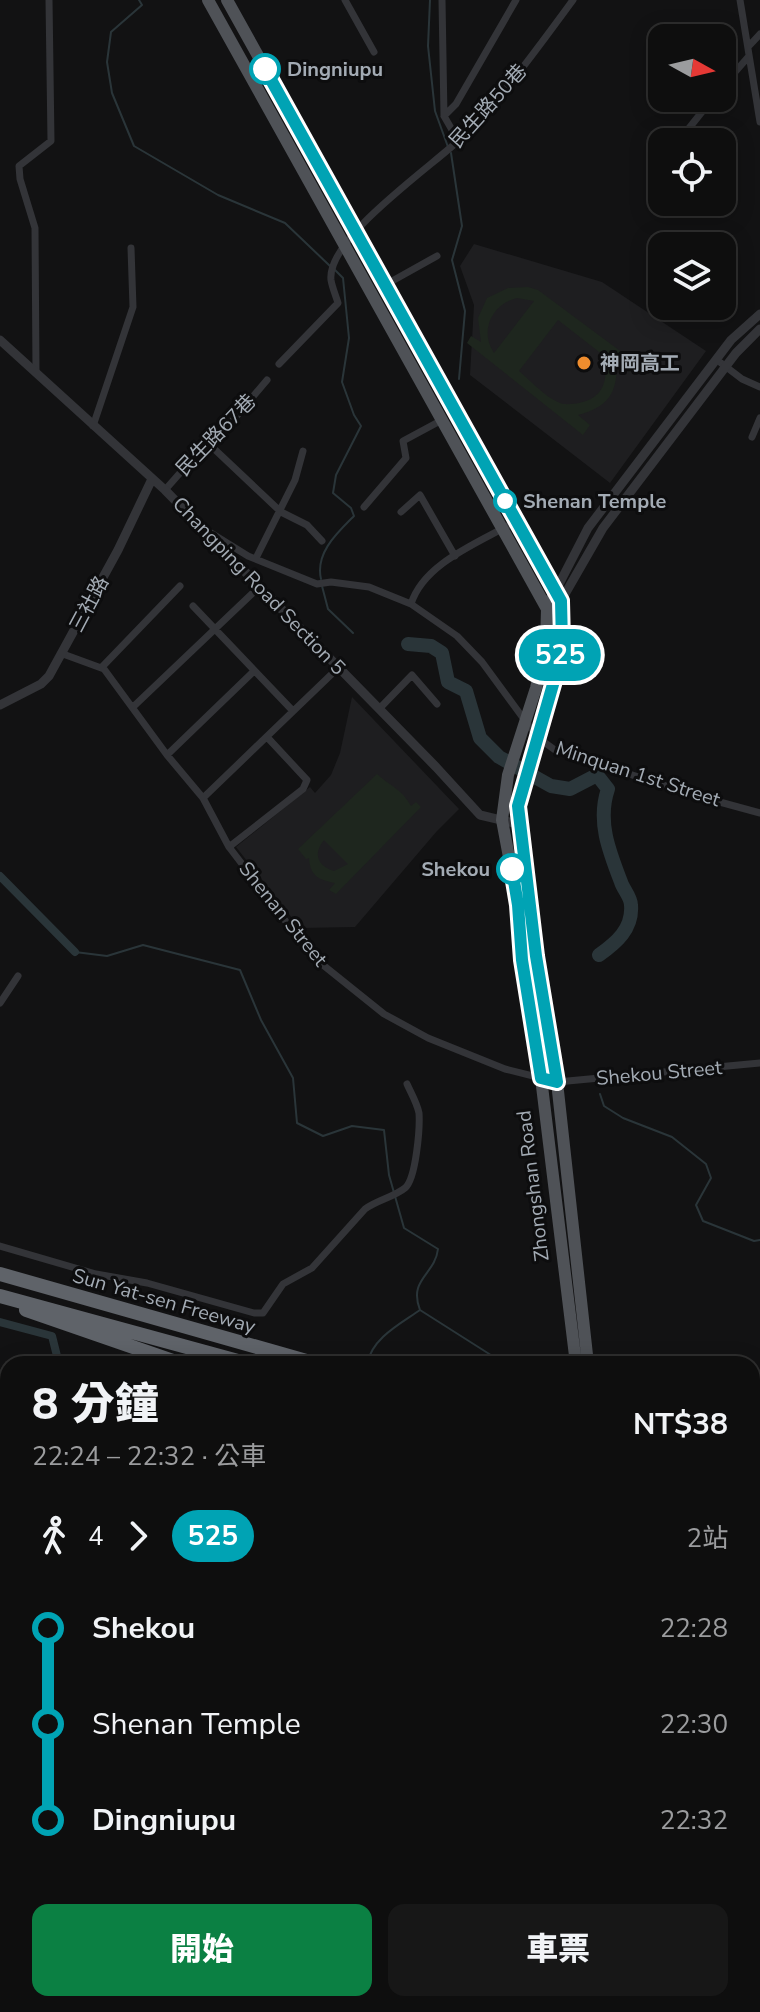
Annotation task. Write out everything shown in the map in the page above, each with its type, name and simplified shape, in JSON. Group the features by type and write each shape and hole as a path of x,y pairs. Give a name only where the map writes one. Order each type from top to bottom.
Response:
{"highway":[{"name":"Sun Yat-sen Freeway","path":"0,1274 289,1356"},
{"name":"Sun Yat-sen Freeway","path":"0,1298 219,1356"},
{"path":"0,1298 160,1356"}],"main road":[{"path":"208,0 547,609"},
{"path":"227,0 559,601"},
{"name":"Zhongshan Road","path":"575,1356 541,1078 522,960 518,905 502,820 511,763 536,688 546,646 547,609 559,601 562,643 558,667 518,806 518,824 557,1082 587,1356"}],"street":[{"path":"36,371 35,228 19,166 51,141 49,0"},
{"path":"345,0 374,52"},
{"path":"442,0 444,116 459,142"},
{"path":"444,116 456,104 516,0"},
{"name":"民生路50巷","path":"345,247 355,233 418,173 459,142 514,79 573,0"},
{"path":"740,0 760,122"},
{"path":"736,69 760,34"},
{"path":"689,128 702,112"},
{"path":"279,364 338,303 330,278 345,247"},
{"path":"93,426 133,307 131,248"},
{"path":"385,285 437,256"},
{"name":"Zhongshan Road","path":"559,601 588,528 731,340 760,314"},
{"name":"Zhongshan Road","path":"559,601 603,528 736,353 760,329"},
{"name":"Changping Road Section 5","path":"0,340 165,490 473,809 487,818 518,824"},
{"path":"716,360 760,387"},
{"name":"民生路67巷","path":"165,490 229,425 267,380"},
{"path":"752,437 760,418"},
{"path":"364,507 406,458 403,441 442,420"},
{"path":"209,444 281,512 307,525 322,541"},
{"path":"256,558 281,512 303,451"},
{"name":"三社路","path":"0,705 41,684 63,654 152,479"},
{"path":"401,512 420,495 455,556"},
{"path":"411,604 427,577 455,556 516,521"},
{"name":"Minquan 1st Street","path":"201,527 248,556 317,584 331,582 369,587 411,604 457,636 482,662 537,737 555,750 760,813"},
{"path":"63,654 102,667 180,586"},
{"path":"133,707 258,588"},
{"path":"193,606 293,711"},
{"name":"Shenan Street","path":"102,667 203,798 229,847 313,957 384,1014 461,1052 505,1069 557,1082"},
{"path":"203,798 338,668"},
{"path":"167,755 254,671"},
{"path":"379,709 412,675 437,704"},
{"path":"229,847 303,789 307,780 267,737"},
{"path":"0,1003 18,976"},
{"name":"Shekou Street","path":"557,1082 760,1063"},
{"path":"0,1246 96,1274 147,1283 263,1313 283,1284 312,1268 365,1209 404,1189 410,1181 419,1121 418,1110 407,1084"}],"shaded area":[{"name":"神岡高工","path":"474,244 602,282 648,313 648,320 659,320 706,351 610,483 470,375 474,305 460,266"},
{"path":"508,288 538,290 635,362 630,372 617,363 615,383 609,398 597,408 578,415 590,425 583,435 467,343 471,336 481,342 478,318 487,298","holes":["517,298 534,301 494,353 488,336 490,320 501,306","558,320 603,355 603,386 595,397 579,403 564,404 554,400 519,371"]},
{"path":"352,697 459,809 355,927 300,928 236,847 310,787 315,793 331,775 340,753"},
{"path":"377,774 400,791 411,806 416,802 421,807 336,894 329,890 335,883 316,876 309,858 306,859 298,849","holes":["324,840 348,864 334,871 324,866 318,858"]}],"waterway":[{"path":"139,0 142,5 111,32 107,62 112,93 134,146 218,195 285,223 330,266"},
{"path":"430,0 428,46 435,111 448,147"},
{"path":"451,153 462,226 452,260 465,311 459,379"},
{"path":"321,579 324,552 354,516 351,508 333,493 336,475 361,426 342,382 349,338 343,278 335,270"},
{"path":"322,586 328,609 353,633"},
{"path":"408,644 431,646 442,653 448,682 466,691 480,738 499,757 551,786 570,789 597,775 608,789 604,813 606,836 622,885 630,899 631,914 622,934 599,955"},
{"path":"0,876 75,952"},
{"path":"75,952 107,956 143,945 240,970 261,1020 293,1078 297,1123 323,1136 352,1126 384,1130 389,1175 404,1228 438,1249 417,1291 420,1310 492,1356"},
{"path":"600,1094 604,1106 623,1118 672,1137 706,1164 711,1178 696,1205 703,1221 754,1241 760,1240"},
{"path":"370,1356 381,1339 420,1310"},
{"path":"0,1322 52,1336 57,1356"}],"bus line":[{"name":"525","path":"265,69 561,601 562,643 558,667 518,806 536,956 557,1082 541,1078 522,960 512,869"}],"place":[{"name":"Dingniupu","path":"265,69"},
{"name":"神岡高工","path":"584,363"},
{"name":"Shenan Temple","path":"505,501"},
{"name":"Shekou","path":"512,869"}]}
